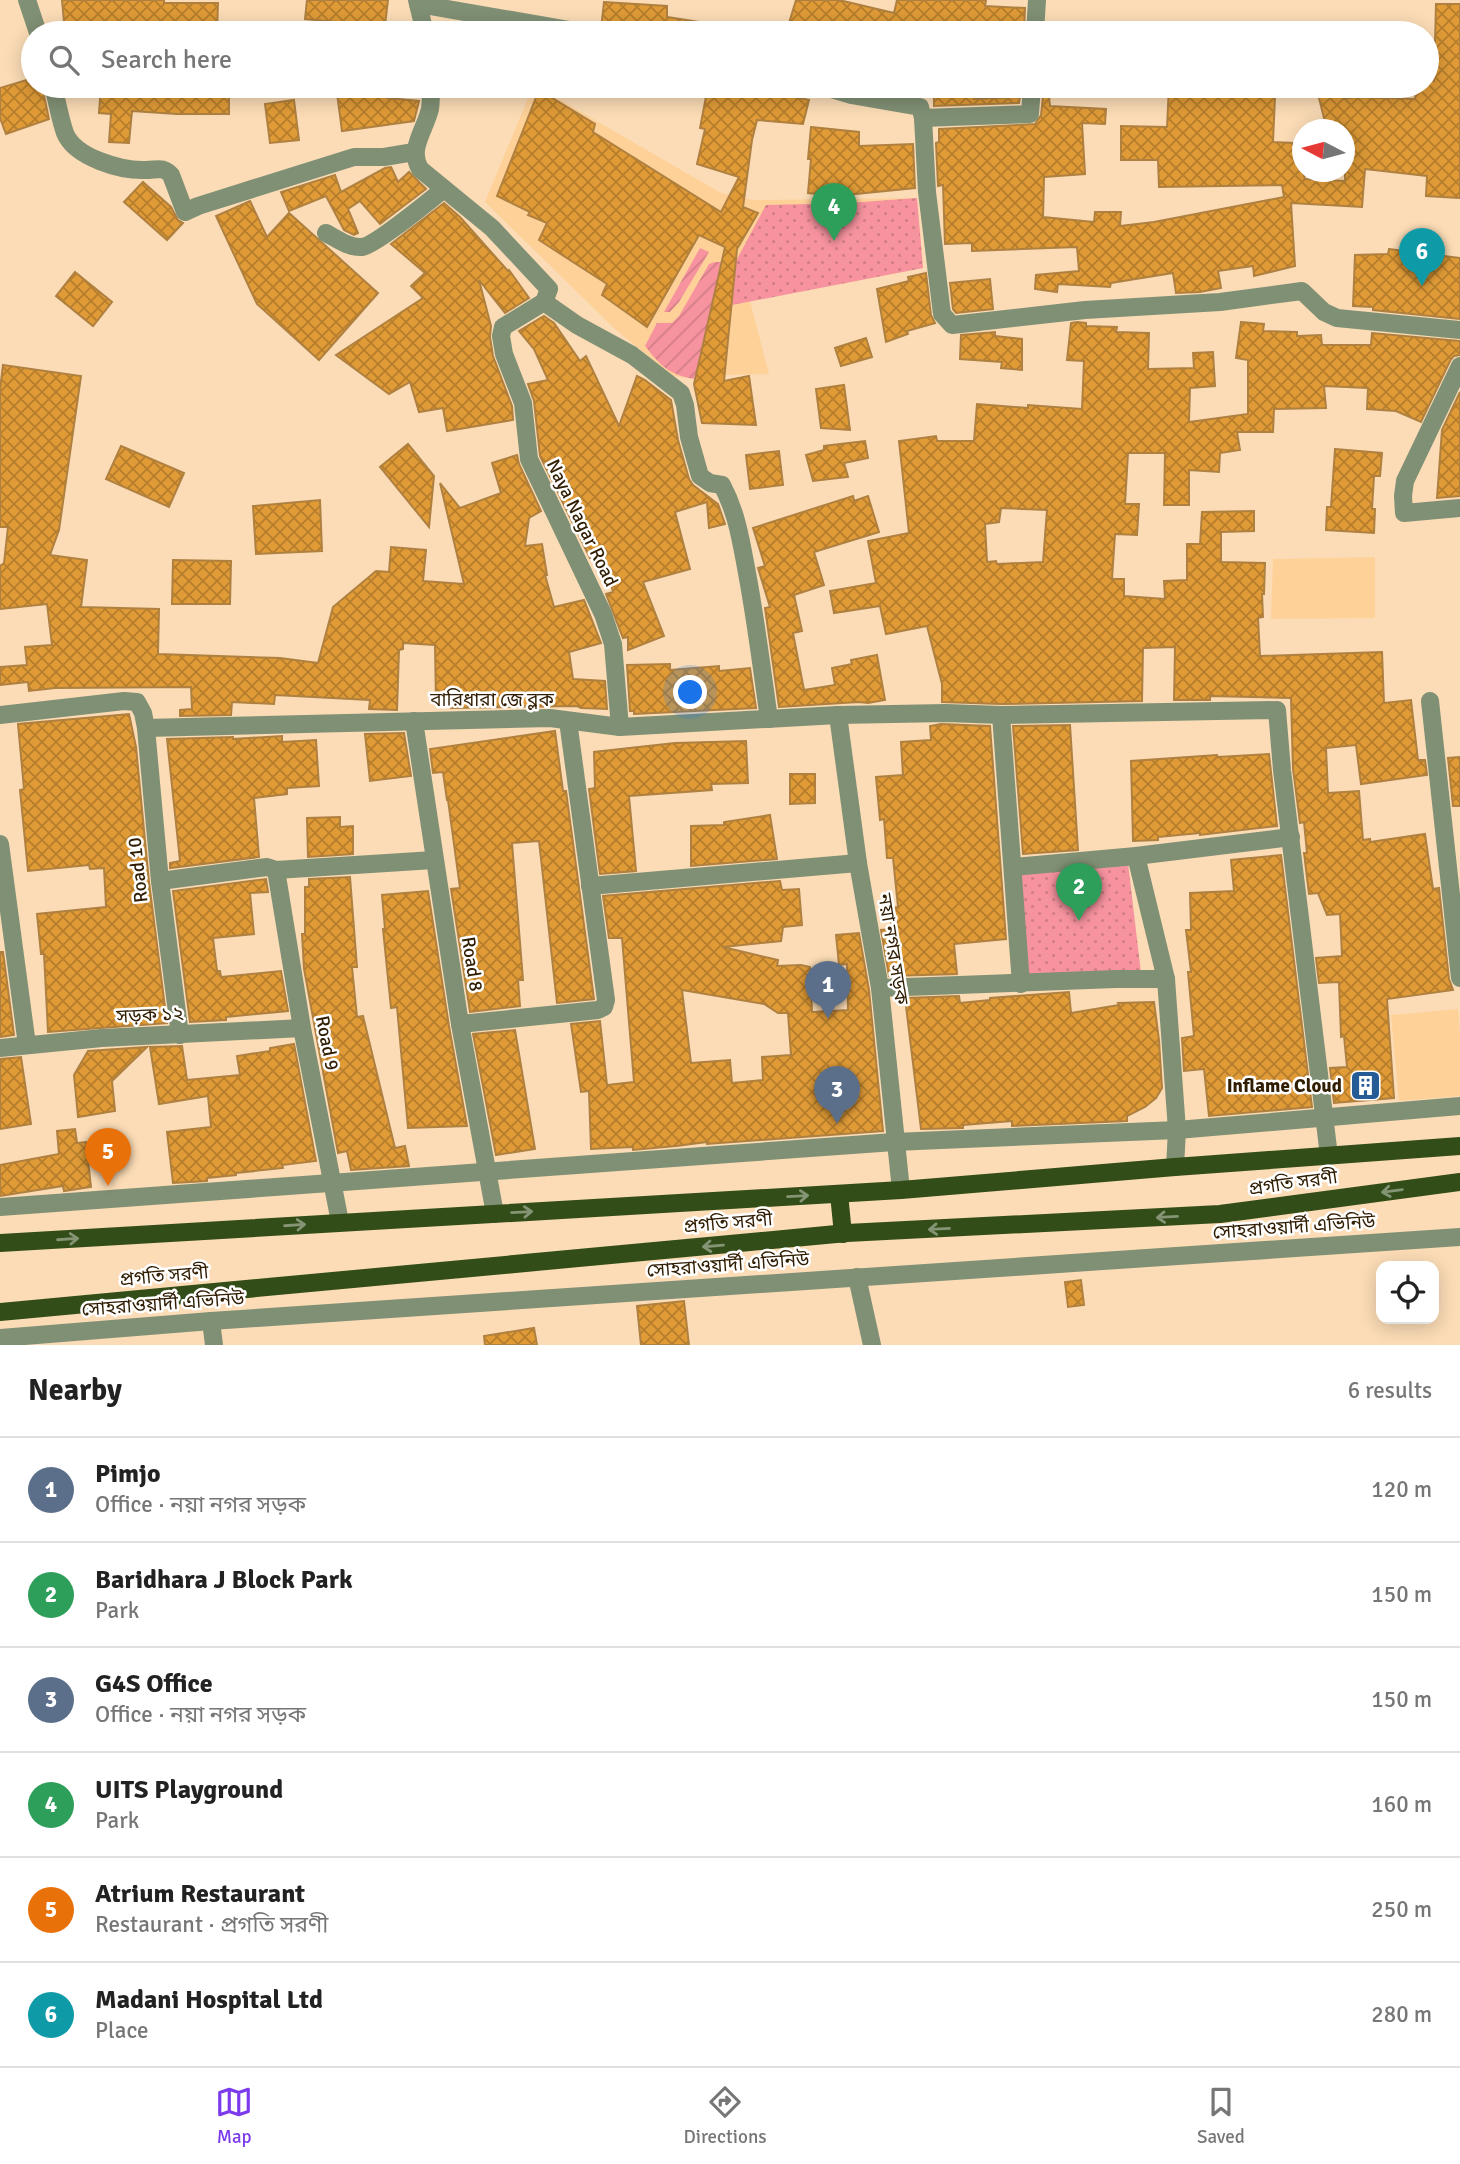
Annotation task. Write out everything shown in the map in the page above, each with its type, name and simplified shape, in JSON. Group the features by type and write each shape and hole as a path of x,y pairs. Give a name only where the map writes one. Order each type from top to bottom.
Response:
{"main road":[{"name":"প্রগতি সরণী","path":"0,1243 901,1190 1460,1146"},
{"name":"প্রগতি সরণী","path":"0,1312 843,1234 1220,1214 1460,1182"},
{"path":"839,1194 843,1234"}],"street":[{"path":"27,0 34,21"},
{"path":"1036,21 1037,0"},
{"path":"422,21 418,2 522,21"},
{"path":"56,98 66,136 73,143 97,161 129,170 166,170 171,175 185,212 354,157 384,157 414,152"},
{"path":"430,98 430,109 414,152 420,169 492,228 548,289 544,302 577,325 632,355 681,393 689,438 700,477 709,483 722,485 740,529 753,600 769,719"},
{"path":"868,98 920,107 942,314 952,325 1085,310 1220,302 1302,291 1324,312 1337,317 1460,330"},
{"path":"923,118 1030,114 1031,98"},
{"path":"326,233 347,244 362,247 378,240 444,189"},
{"name":"Naya Nagar Road","path":"544,302 503,327 501,337 504,354 523,403 529,459 603,614 613,644 620,727"},
{"path":"1460,366 1405,481 1403,496 1404,513 1460,508"},
{"name":"Road 10","path":"0,715 124,701 136,702 144,713 160,881 180,1035"},
{"path":"1430,701 1460,978"},
{"name":"বারিধারা জে ব্লক","path":"145,728 550,718 620,727 838,715 1000,715 1278,709 1282,770 1291,837"},
{"name":"নয়া নগর সড়ক","path":"838,715 858,863 880,988 901,1190"},
{"path":"1000,715 1021,984"},
{"name":"Road 8","path":"414,721 460,1024 495,1214"},
{"path":"460,1024 598,1010 604,1007 606,1000 568,721"},
{"path":"1013,867 1136,856 1291,837 1329,1156"},
{"path":"0,844 27,1045"},
{"path":"1136,856 1166,979 1177,1130 1175,1167"},
{"path":"160,881 267,867 276,870 434,860"},
{"path":"590,886 858,863"},
{"name":"Road 9","path":"276,870 302,1028 341,1222"},
{"path":"880,988 1166,979"},
{"name":"সড়ক ১২","path":"0,1048 102,1038 302,1028"},
{"path":"0,1207 894,1142 1177,1130 1460,1106"},
{"name":"সোহরাওয়ার্দী এভিনিউ","path":"0,1338 211,1321 1460,1237"},
{"path":"857,1278 872,1345"},
{"path":"211,1321 214,1345"}],"shaded area":[{"path":"528,98 557,98 721,193 754,200 917,198 923,268 750,301 769,374 695,379 673,376 616,330 485,202"},
{"path":"917,198 923,268 732,305 736,261 766,205"},
{"path":"700,248 709,252 679,302 670,312 664,312"},
{"path":"722,262 695,379 678,375 666,368 645,346 657,323 672,323 679,316 709,264"},
{"path":"1375,557 1375,618 1271,619 1273,559"},
{"path":"1128,863 1141,973 1026,982 1020,868"},
{"path":"1458,1009 1460,1096 1399,1101 1391,1015"}],"building":[{"path":"62,0 218,3 217,21 64,21"},
{"path":"307,0 388,0 385,21 305,19"},
{"path":"796,0 839,0 894,13 897,0 986,0 985,6 1025,8 1024,21 790,21"},
{"path":"604,2 667,6 667,17 693,21 602,21"},
{"path":"1436,4 1460,4 1460,198 1426,196 1427,176 1365,169 1362,207 1291,203 1295,266 1254,276 1253,266 1218,271 1221,288 1200,292 1176,293 1173,273 1111,283 1110,287 1058,284 1057,292 1035,289 1036,275 1079,271 1077,247 972,251 972,243 945,244 943,185 938,186 936,143 939,142 939,129 1035,124 1041,115 1043,98 1049,98 1050,106 1106,109 1105,124 1082,123 1085,174 1044,177 1043,217 1094,222 1095,212 1121,212 1120,226 1284,197 1282,185 1159,187 1158,160 1121,160 1121,126 1167,127 1168,98 1275,98 1273,142 1292,143 1292,182 1355,182 1355,119 1324,119 1319,98 1439,98 1439,21 1436,21"},
{"path":"21,82 21,98 45,98 49,119 6,134 0,118 0,88"},
{"path":"100,98 229,98 229,114 132,111 129,143 109,142 111,114 99,113"},
{"path":"338,98 419,101 414,121 342,131"},
{"path":"536,98 552,98 595,124 593,132 721,212 739,177 697,164 705,129 700,128 706,98 809,100 803,124 757,120 752,140 743,207 758,213 737,249 724,381 749,376 756,425 702,423 694,384 725,247 699,235 647,327 602,295 607,284 539,240 547,223 497,196"},
{"path":"934,98 1020,98 1019,103 934,106"},
{"path":"294,100 299,140 270,143 265,104"},
{"path":"811,127 859,132 859,146 913,144 915,188 846,197 808,193"},
{"path":"391,167 398,182 409,172 426,189 380,224 360,201 348,209 358,233 354,235 344,230 326,196 289,211 281,192 335,175 341,192"},
{"path":"143,182 171,207 178,220 183,223 167,240 124,202"},
{"path":"250,201 267,237 289,213 378,293 319,360 257,304 216,216"},
{"path":"444,203 509,270 529,298 505,313 479,280 491,326 493,356 512,406 513,420 447,431 443,408 419,412 410,382 389,394 336,355 423,298 411,286 425,273 391,244"},
{"path":"1389,249 1460,258 1460,319 1353,306 1355,255 1388,254"},
{"path":"75,272 112,302 93,326 56,296"},
{"path":"926,273 931,315 935,323 907,331 908,334 886,342 877,289 909,281 908,277"},
{"path":"990,279 993,309 956,313 953,309 950,283"},
{"path":"544,316 554,323 580,361 586,356 619,426 637,376 671,400 689,479 718,504 725,524 709,528 707,502 675,512 690,569 643,582 664,636 628,650 628,637 623,638 606,594 613,592 604,554 590,558 540,456 534,401 528,384 548,380 534,349 519,331"},
{"path":"1241,322 1264,324 1263,331 1297,332 1297,336 1321,335 1322,345 1371,345 1372,333 1460,341 1460,355 1454,356 1450,361 1421,422 1396,411 1367,409 1368,388 1324,386 1326,408 1274,409 1273,432 1237,432 1240,450 1220,453 1219,472 1189,470 1189,505 1164,505 1165,453 1128,453 1125,504 1139,504 1137,535 1115,534 1112,579 1124,579 1124,596 1165,599 1164,581 1187,580 1187,544 1200,544 1202,512 1254,511 1254,531 1221,532 1221,562 1265,563 1263,617 1258,618 1260,656 1382,652 1384,703 1411,700 1418,760 1425,760 1427,775 1361,784 1356,745 1326,748 1328,793 1359,791 1363,840 1370,839 1370,842 1425,834 1433,889 1439,888 1449,979 1453,990 1387,999 1394,1098 1334,1103 1330,1068 1347,1067 1344,1036 1341,1037 1339,982 1319,983 1316,958 1342,956 1340,914 1327,915 1318,893 1309,894 1304,853 1307,853 1304,822 1300,823 1293,769 1291,698 1210,696 1210,700 1174,700 1175,647 1143,648 1142,701 1001,704 942,702 942,684 927,626 886,634 880,606 834,613 830,591 876,583 868,541 909,533 899,441 936,436 937,441 974,441 977,404 1082,409 1084,361 1067,360 1071,323 1117,327 1116,332 1149,333 1148,369 1194,368 1193,353 1213,352 1215,386 1190,388 1189,422 1248,414 1248,360 1236,358","holes":["1001,508 1047,510 1043,562 987,562 985,524 999,522"]},
{"path":"995,332 995,336 1022,339 1022,370 1001,368 1002,362 960,359 961,335"},
{"path":"866,338 872,357 841,366 835,348"},
{"path":"3,365 81,376 59,530 50,555 87,560 81,607 159,609 158,654 280,658 318,663 333,607 376,571 389,572 391,547 426,550 423,581 464,584 440,483 460,508 501,493 492,463 517,455 541,511 529,518 525,546 542,544 545,575 554,607 584,600 601,643 569,652 573,679 605,681 607,709 577,706 451,708 451,703 436,704 435,645 403,643 403,649 399,650 397,710 369,709 370,700 275,695 274,704 232,702 231,715 180,716 180,710 192,709 191,687 55,688 29,691 28,682 0,685 0,667 27,665 25,647 52,645 47,604 0,609 0,566 4,563 8,527 0,527 0,389"},
{"path":"844,385 850,430 821,428 816,389"},
{"path":"1460,392 1460,496 1437,498 1442,430"},
{"path":"865,441 868,458 844,463 848,477 813,481 806,455 824,450 824,446"},
{"path":"408,444 434,476 429,527 380,467"},
{"path":"121,446 184,473 169,507 106,479"},
{"path":"1335,449 1382,453 1380,476 1374,476 1374,533 1326,530 1327,507 1331,507"},
{"path":"779,451 783,485 750,489 746,455"},
{"path":"853,496 854,501 868,496 879,532 814,552 824,585 794,595 802,631 793,633 804,690 835,685 832,668 852,664 851,660 877,655 885,700 779,707 765,608 770,607 758,568 765,566 753,528"},
{"path":"320,500 322,551 256,554 253,506"},
{"path":"173,560 231,561 230,604 172,604"},
{"path":"670,664 670,670 719,666 719,671 750,668 756,708 634,714 634,711 630,711 627,665"},
{"path":"129,714 136,747 149,882 167,1023 48,1032 44,954 41,954 37,914 106,907 104,868 90,869 89,865 28,871 20,790 24,789 18,724"},
{"path":"1070,725 1078,850 1023,854 1013,726"},
{"path":"930,726 990,726 1006,939 954,944 957,974 889,976 881,930 892,929 890,908 898,907 893,858 887,858 884,819 880,820 876,777 903,775 901,742 931,740"},
{"path":"555,731 563,791 566,791 594,999 557,1003 539,841 512,843 523,980 518,980 520,1006 470,1012 451,889 460,888 448,800 443,772 433,773 430,749"},
{"path":"404,733 411,776 370,781 365,734"},
{"path":"282,736 282,742 316,740 319,786 287,788 287,794 254,798 259,857 170,868 170,863 180,861 167,739"},
{"path":"746,741 748,783 711,784 712,790 629,796 636,871 600,874 589,789 595,788 594,752 675,743"},
{"path":"1269,754 1277,826 1133,841 1131,761"},
{"path":"1460,757 1460,806 1453,806 1448,758"},
{"path":"790,774 815,774 815,803 790,804"},
{"path":"770,815 777,859 691,866 691,826 724,825 724,822"},
{"path":"340,817 340,827 353,826 353,854 308,857 307,818"},
{"path":"1281,855 1312,1107 1209,1116 1204,1069 1184,1071 1182,1038 1194,1036 1186,930 1191,930 1190,893 1234,891 1231,860"},
{"path":"350,877 357,967 352,967 357,1017 363,1016 395,1148 405,1146 409,1166 351,1170 347,1151 338,1153 304,969 302,934 305,934 305,887 309,887 309,879"},
{"path":"266,879 268,892 250,893 254,934 213,938 217,971 220,971 221,977 281,971 288,1011 190,1022 173,891"},
{"path":"780,881 782,890 799,889 802,925 783,927 781,941 723,947 778,960 777,966 810,967 812,1012 848,1010 847,964 839,965 836,935 859,933 869,990 883,1131 707,1142 633,1150 633,1147 591,1149 589,1091 581,1092 571,1024 600,1021 607,1085 634,1082 622,938 609,938 603,896","holes":["682,990 764,1004 778,1013 788,1013 791,1055 762,1057 763,1080 732,1083 730,1060 691,1063"]},
{"path":"428,891 467,1126 408,1128 397,1007 391,1008 382,895"},
{"path":"0,952 3,952 14,1035 0,1037"},
{"path":"1069,992 1071,1013 1119,1005 1118,1003 1154,1002 1162,1088 1156,1098 1127,1116 1127,1121 1012,1126 1012,1121 963,1125 963,1128 921,1129 905,998 959,996 960,1003"},
{"path":"515,1030 535,1149 496,1155 473,1034"},
{"path":"294,1044 316,1161 207,1178 207,1181 173,1183 167,1132 211,1127 208,1096 159,1104 150,1047 182,1046 187,1080 240,1075 237,1056"},
{"path":"147,1047 112,1081 115,1111 78,1117 74,1075 88,1051"},
{"path":"21,1057 31,1124 0,1129 0,1059"},
{"path":"75,1129 77,1143 86,1142 91,1187 64,1191 63,1186 0,1196 0,1165 59,1154 57,1131"},
{"path":"1081,1280 1084,1305 1068,1307 1065,1282"},
{"path":"684,1301 689,1345 641,1345 637,1306"},
{"path":"534,1328 537,1345 485,1345 484,1336"}],"place":[{"name":"UITS Playground","path":"834,241"},
{"name":"Madani Hospital Ltd","path":"1422,286"},
{"name":"Baridhara J Block Park","path":"1079,921"},
{"name":"Pimjo","path":"828,1019"},
{"name":"Inflame Cloud","path":"1365,1086"},
{"name":"G4S Office","path":"837,1124"},
{"name":"Atrium Restaurant","path":"108,1186"}]}
